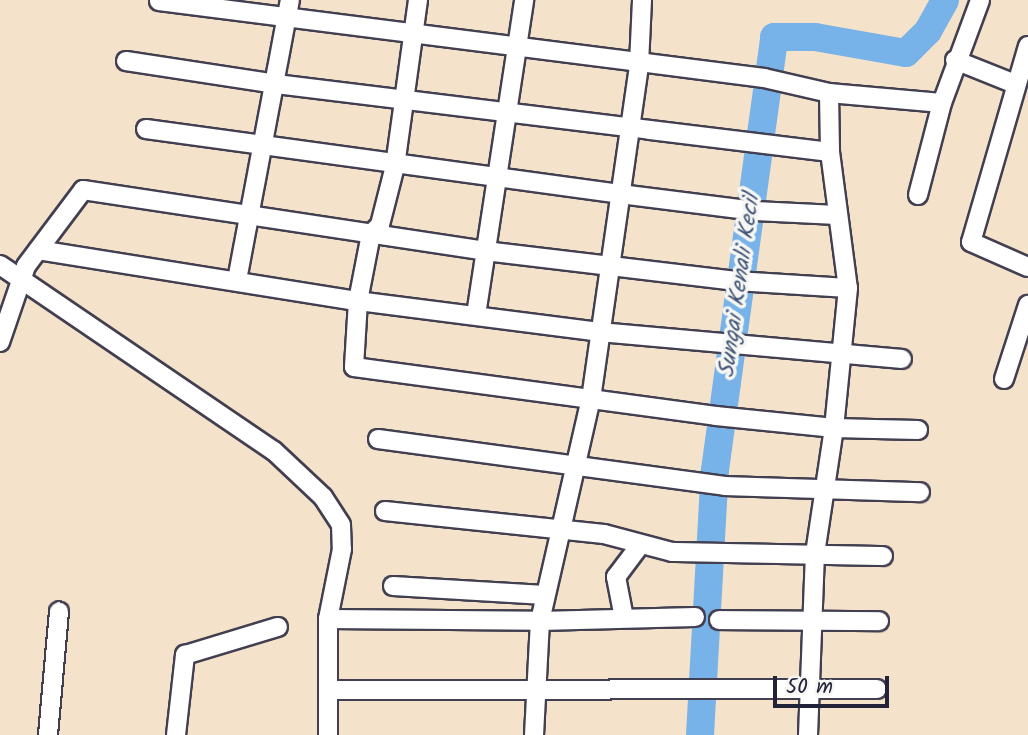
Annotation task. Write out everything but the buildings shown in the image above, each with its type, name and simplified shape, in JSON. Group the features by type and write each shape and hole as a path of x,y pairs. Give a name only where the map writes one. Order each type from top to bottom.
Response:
{"street":[{"path":"418,0 416,33 395,166 380,225 371,234 358,301 351,358 358,370 834,428 918,430"},
{"path":"476,315 524,0"},
{"path":"534,735 540,621 591,399 639,64 642,0"},
{"path":"918,195 955,60 980,0"},
{"path":"159,1 289,9 416,33 639,64 767,78 830,93 942,103"},
{"path":"237,280 260,146 276,84 289,9"},
{"path":"1028,46 971,242 1028,267"},
{"path":"955,60 1015,84"},
{"path":"126,61 276,84 830,152"},
{"path":"808,735 809,621 815,553 834,428 838,355 848,288 830,152 830,93"},
{"path":"146,129 395,166 748,210 837,215"},
{"path":"0,342 19,279 83,190 485,251 610,264 740,282 848,288"},
{"path":"38,250 358,301 600,332 733,346 902,359"},
{"path":"0,265 274,451 323,497 341,525 342,549 328,620 328,735"},
{"path":"1004,379 1028,305"},
{"path":"378,439 577,463 717,485 920,492"},
{"path":"385,511 620,536 639,546 720,552 883,556"},
{"path":"624,618 616,577 639,546"},
{"path":"393,586 545,595"},
{"path":"48,735 60,611"},
{"path":"328,620 540,621 695,617"},
{"path":"719,620 879,621"},
{"path":"176,735 185,655 278,627"},
{"path":"328,690 535,687 877,689"}],"waterway":[{"name":"Sungai Kenali Kecil","path":"700,735 715,470 774,37 815,37 906,53 928,31 945,0"}]}
